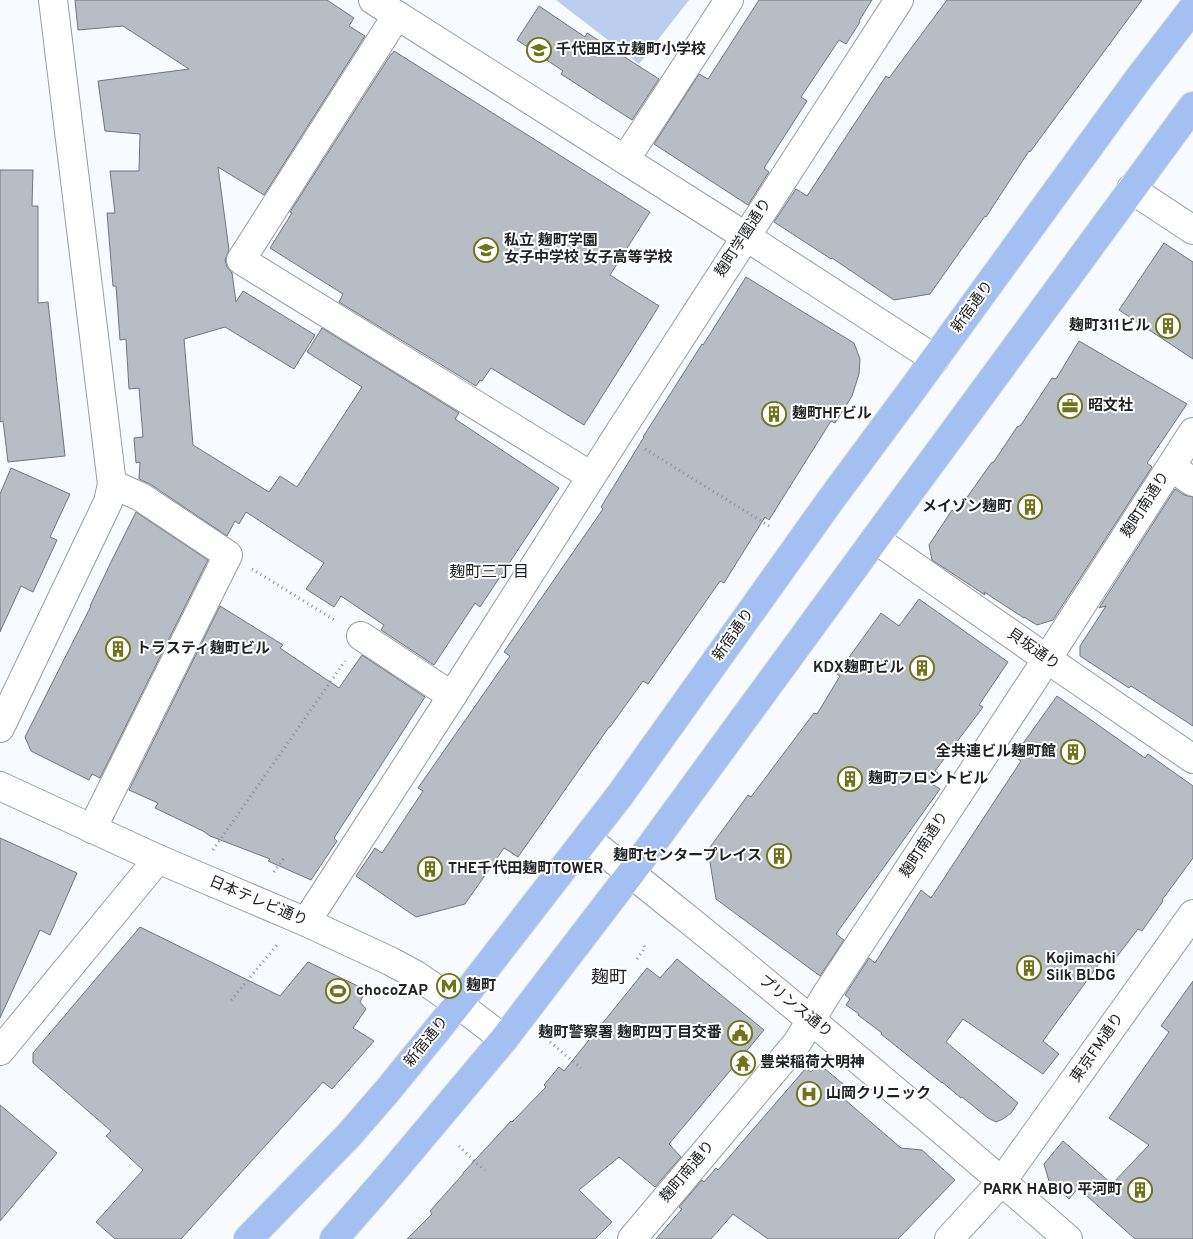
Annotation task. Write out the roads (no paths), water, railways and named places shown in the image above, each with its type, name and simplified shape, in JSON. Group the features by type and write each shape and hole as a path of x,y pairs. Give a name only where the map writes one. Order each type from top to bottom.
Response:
{"highway":[{"name":"新宿通り","path":"248,1239 349,1134 388,1090 587,839 832,498 1193,8"},
{"path":"335,1239 504,1039 631,873 1131,188 1193,106"}],"street":[{"path":"0,728 108,502 112,484 53,0"},
{"path":"373,0 935,359"},
{"path":"625,160 729,0"},
{"name":"麹町学園通り","path":"306,922 898,0"},
{"path":"397,15 241,260 591,476"},
{"path":"1131,188 1193,230"},
{"name":"麹町南通り","path":"632,1239 797,1043 826,995 1193,432"},
{"path":"1171,467 1193,482"},
{"path":"92,829 228,555 141,497 112,484"},
{"name":"貝坂通り","path":"874,539 1193,759"},
{"path":"362,636 452,696"},
{"name":"日本テレビ通り","path":"0,786 195,876 306,922 399,966 416,975 458,1004 504,1039"},
{"name":"プリンス通り","path":"587,839 812,1020 1068,1239"},
{"path":"0,1051 158,859"},
{"name":"東京FM通り","path":"949,1239 1002,1181 1193,914"}],"place":[{"name":"千代田区立麹町小学校","path":"539,50"},
{"name":"私立 麹町学園 女子中学校 女子高等学校","path":"486,250"},
{"name":"麹町311ビル","path":"1168,326"},
{"name":"昭文社","path":"1070,406"},
{"name":"麹町HFビル","path":"774,414"},
{"name":"メイゾン麹町","path":"1030,507"},
{"name":"トラスティ麹町ビル","path":"118,649"},
{"name":"KDX麹町ビル","path":"922,668"},
{"name":"全共連ビル麹町館","path":"1073,752"},
{"name":"麹町フロントビル","path":"850,779"},
{"name":"麹町センタープレイス","path":"779,856"},
{"name":"THE千代田麹町TOWER","path":"430,869"},
{"name":"Kojimachi Silk BLDG","path":"1029,968"},
{"name":"麹町","path":"449,986"},
{"name":"chocoZAP","path":"338,991"},
{"name":"麹町警察署 麹町四丁目交番","path":"740,1033"},
{"name":"豊栄稲荷大明神","path":"743,1063"},
{"name":"山岡クリニック","path":"809,1094"},
{"name":"PARK HABIO 平河町","path":"1140,1190"}],"district":[{"name":"麹町三丁目","path":"489,573"},
{"name":"麹町","path":"609,978"}]}
